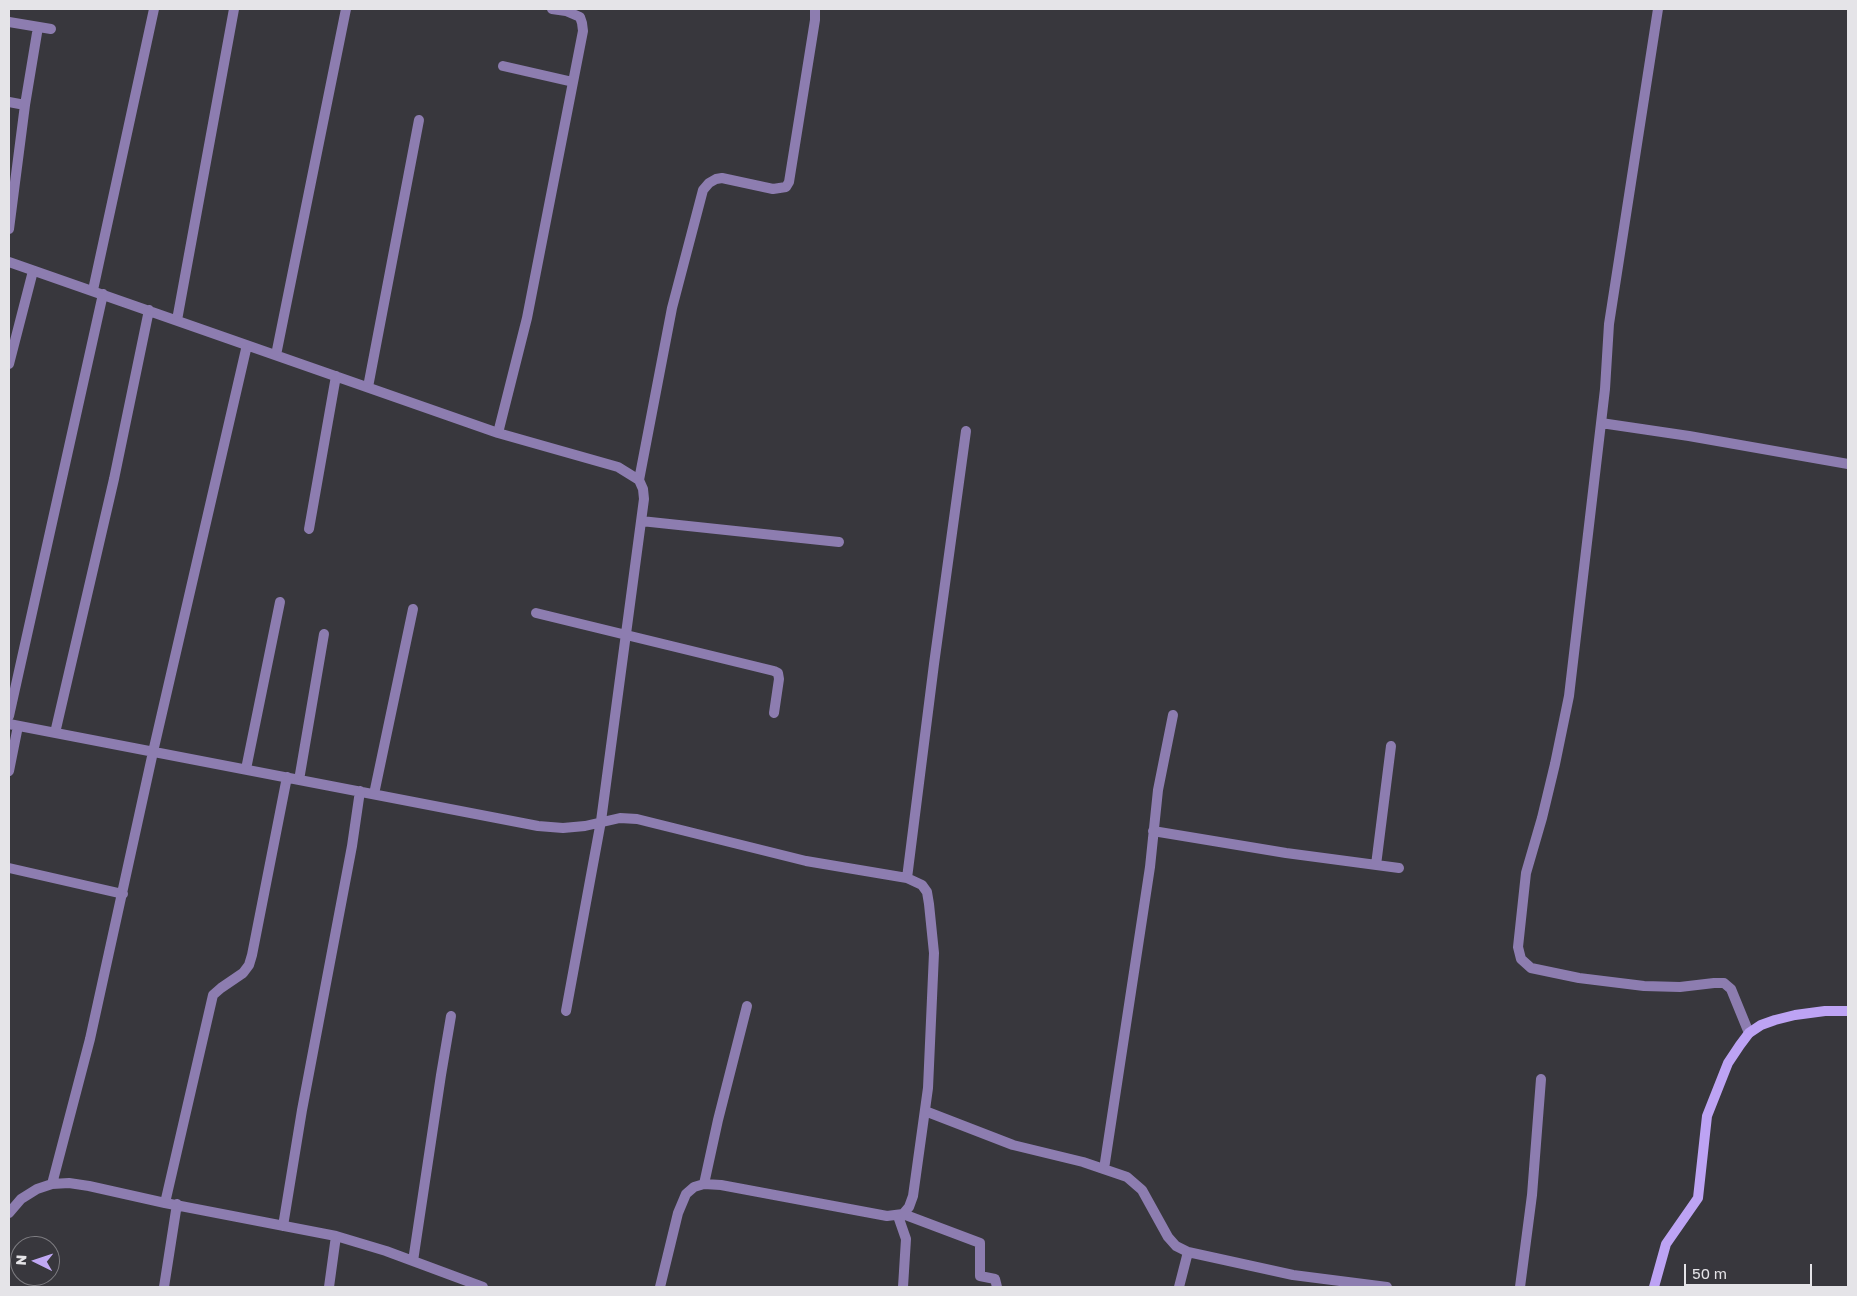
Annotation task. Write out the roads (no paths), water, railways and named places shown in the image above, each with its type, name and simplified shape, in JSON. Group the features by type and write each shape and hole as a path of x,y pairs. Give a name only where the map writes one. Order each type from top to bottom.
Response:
{"street":[{"path":"9,716 98,292 154,9"},
{"path":"177,320 234,9"},
{"path":"276,355 346,9"},
{"path":"498,433 527,318 583,32 580,17 575,14 552,9"},
{"path":"639,480 672,308 702,190 709,183 722,178 773,189 786,187 789,182 815,20 815,9"},
{"path":"1658,9 1609,324 1601,423 1569,696 1556,764 1526,873 1518,954 1525,964 1531,968 1580,978 1644,986 1680,987 1724,983 1731,989 1748,1028"},
{"path":"9,22 51,29"},
{"path":"9,229 25,105 38,27"},
{"path":"503,66 573,82"},
{"path":"9,102 25,105"},
{"path":"368,387 419,120"},
{"path":"9,262 498,433 618,467 639,480 643,489 644,499 626,635 600,822 566,1011"},
{"path":"9,364 33,271"},
{"path":"55,733 114,479 149,310"},
{"path":"52,1184 90,1039 153,752 247,345"},
{"path":"309,529 336,376"},
{"path":"1601,423 1689,436 1848,464"},
{"path":"907,878 924,733 966,430"},
{"path":"641,522 839,542"},
{"path":"246,769 280,602"},
{"path":"374,794 413,610"},
{"path":"536,613 774,671 778,673 779,679 774,712"},
{"path":"300,780 324,634"},
{"path":"1104,1168 1150,867 1158,790 1173,715"},
{"path":"9,771 14,725 538,826 563,828 585,826 620,818 637,819 806,861 907,878 922,885 927,892 932,921 934,953 928,1088 913,1196 909,1207 901,1215"},
{"path":"1376,865 1391,746"},
{"path":"165,1203 213,995 243,973 249,965 252,955 287,777"},
{"path":"283,1226 302,1110 352,846 360,791"},
{"path":"1153,831 1399,868"},
{"path":"9,868 123,894"},
{"path":"704,1184 747,1006"},
{"path":"1654,1287 1666,1244 1698,1198 1707,1116 1728,1063 1748,1028 1795,1015 1825,1011 1848,1011"},
{"path":"413,1261 451,1016"},
{"path":"1520,1287 1532,1195 1541,1079"},
{"path":"925,1111 1013,1145 1104,1168 1128,1177 1142,1190 1168,1237 1176,1246 1188,1252 1293,1275 1387,1287"},
{"path":"9,1213 21,1199 36,1189 52,1184 69,1183 89,1186 165,1203 336,1236 413,1261 483,1287"},
{"path":"660,1287 678,1213 686,1194 704,1184 721,1185 887,1216 901,1215 980,1242 980,1276 995,1279 996,1287"},
{"path":"164,1287 178,1204"},
{"path":"901,1215 906,1239 903,1287"},
{"path":"329,1287 336,1236"},
{"path":"1179,1287 1188,1252"}]}
